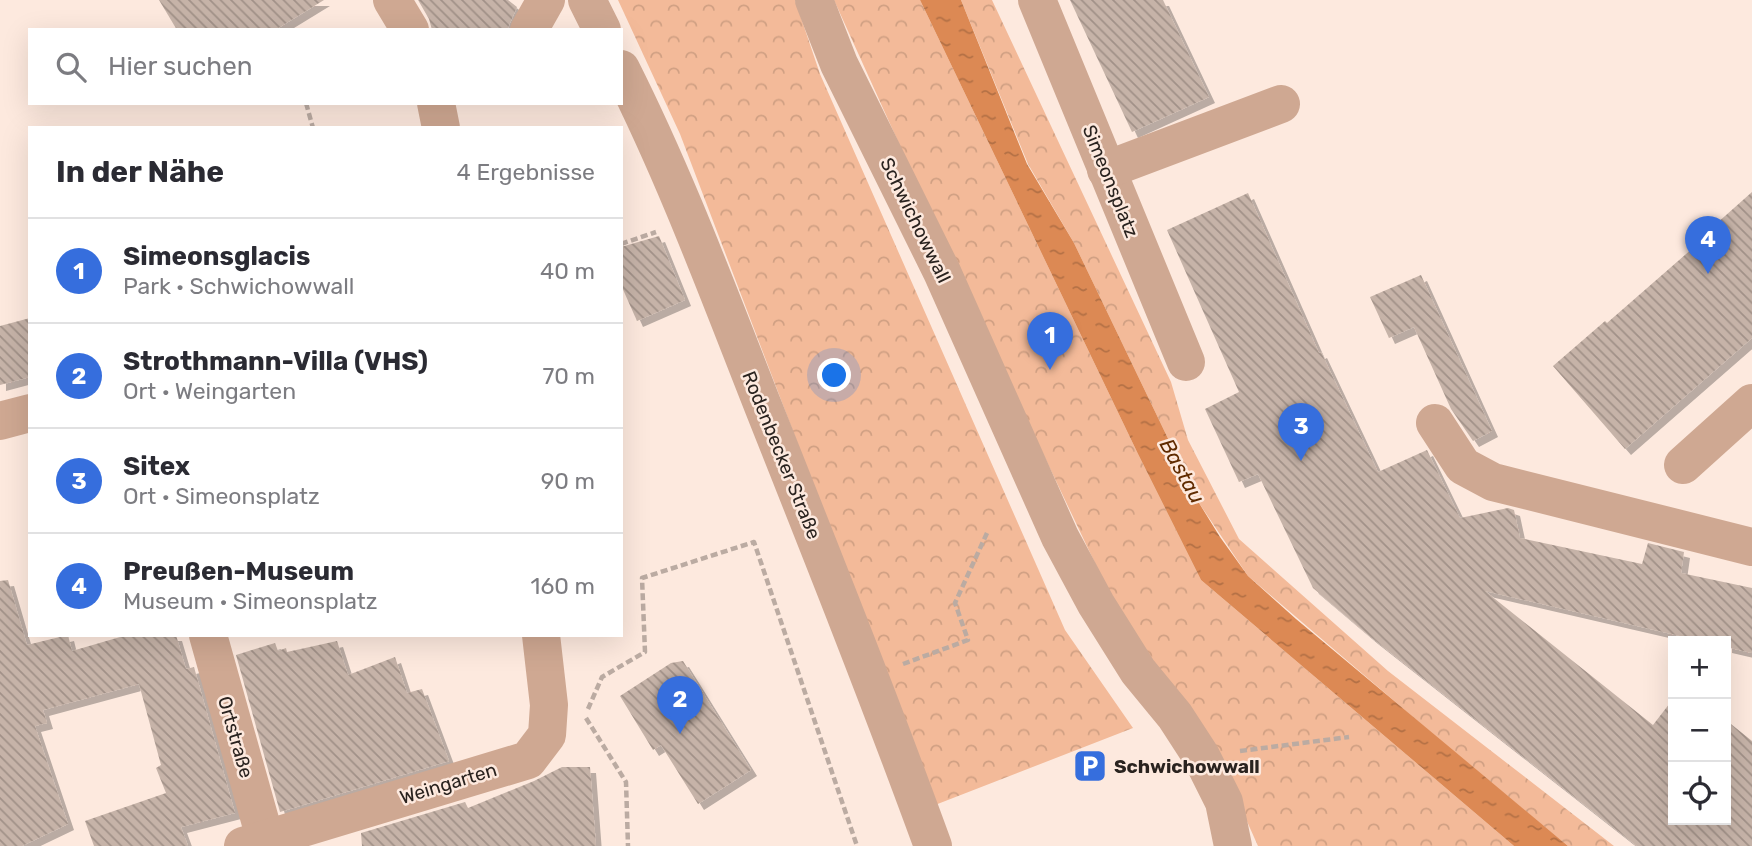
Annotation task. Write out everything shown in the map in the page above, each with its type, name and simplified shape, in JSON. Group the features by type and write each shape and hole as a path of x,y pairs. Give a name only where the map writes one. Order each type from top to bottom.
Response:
{"street":[{"path":"391,0 409,28"},
{"path":"530,28 546,0"},
{"path":"587,0 601,28"},
{"name":"Schwichowwall","path":"814,0 839,64 942,271 1060,537 1096,604 1131,660 1175,716 1201,756 1224,802 1233,846"},
{"name":"Simeonsplatz","path":"1037,0 1186,362"},
{"name":"Rodenbecker Straße","path":"623,73 651,128 690,220 933,846"},
{"path":"1106,170 1281,104"},
{"path":"436,105 441,126"},
{"path":"1683,464 1752,403"},
{"path":"0,421 28,414"},
{"path":"1435,423 1464,466 1493,482 1752,547"},
{"name":"Ortstraße","path":"208,637 254,842"},
{"name":"Weingarten","path":"254,842 528,760 547,735 549,705 541,637"}],"path":[{"path":"307,105 312,126"},
{"path":"869,676 968,640 955,603 987,533"},
{"path":"628,846 626,782 585,717 602,677 645,652 642,578 754,542 857,846"},
{"path":"1201,756 1349,737"}],"green space":[{"path":"618,0 795,0 820,74 1065,630 1133,728 935,805 680,134"},
{"path":"834,0 920,0 1201,580 1514,846 1258,846 1224,770 1112,599 963,285"},
{"path":"961,0 992,0 1171,382 1188,440 1239,539 1388,671 1614,846 1568,846 1248,576 1199,503 1074,243 1028,164"}],"water":[{"name":"Bastau","path":"920,0 961,0 1027,164 1074,243 1199,503 1248,576 1568,846 1514,846 1201,580"}],"building":[{"path":"159,0 324,0 278,28 176,28"},
{"path":"418,0 508,0 517,7 508,28 431,28"},
{"path":"1070,0 1163,0 1209,97 1132,132"},
{"path":"1752,192 1752,338 1625,449 1553,366 1605,321 1607,323 1717,227 1716,224"},
{"path":"1248,193 1319,353 1321,352 1378,472 1427,450 1460,518 1508,508 1514,510 1520,538 1642,564 1648,543 1684,552 1681,573 1752,588 1752,653 1731,648 1731,636 1680,636 1485,591 1653,725 1668,706 1668,825 1731,825 1731,724 1752,741 1752,846 1637,846 1372,638 1313,588 1258,474 1239,482 1205,409 1239,392 1167,230"},
{"path":"659,236 685,300 637,321 623,290 623,246"},
{"path":"1421,275 1492,431 1473,441 1451,409 1414,327 1389,338 1370,297"},
{"path":"28,319 28,378 0,385 0,326"},
{"path":"8,580 27,645 68,637 72,651 120,637 177,637 186,669 194,667 235,813 181,827 188,846 94,846 85,821 166,793 156,768 161,765 139,684 43,710 47,723 35,726 68,824 22,846 0,846 0,581"},
{"path":"337,641 348,675 395,657 407,693 422,689 449,761 280,812 236,655 275,643 278,651 286,648 287,652"},
{"path":"683,661 751,770 698,804 661,745 653,750 620,696 671,663"},
{"path":"562,767 590,767 596,846 362,846 361,833 465,802 468,808"}],"place":[{"name":"Preußen-Museum","path":"1708,274"},
{"name":"Simeonsglacis","path":"1050,370"},
{"name":"Sitex","path":"1301,461"},
{"name":"Strothmann-Villa (VHS)","path":"680,734"},
{"name":"Schwichowwall","path":"1090,766"}]}
